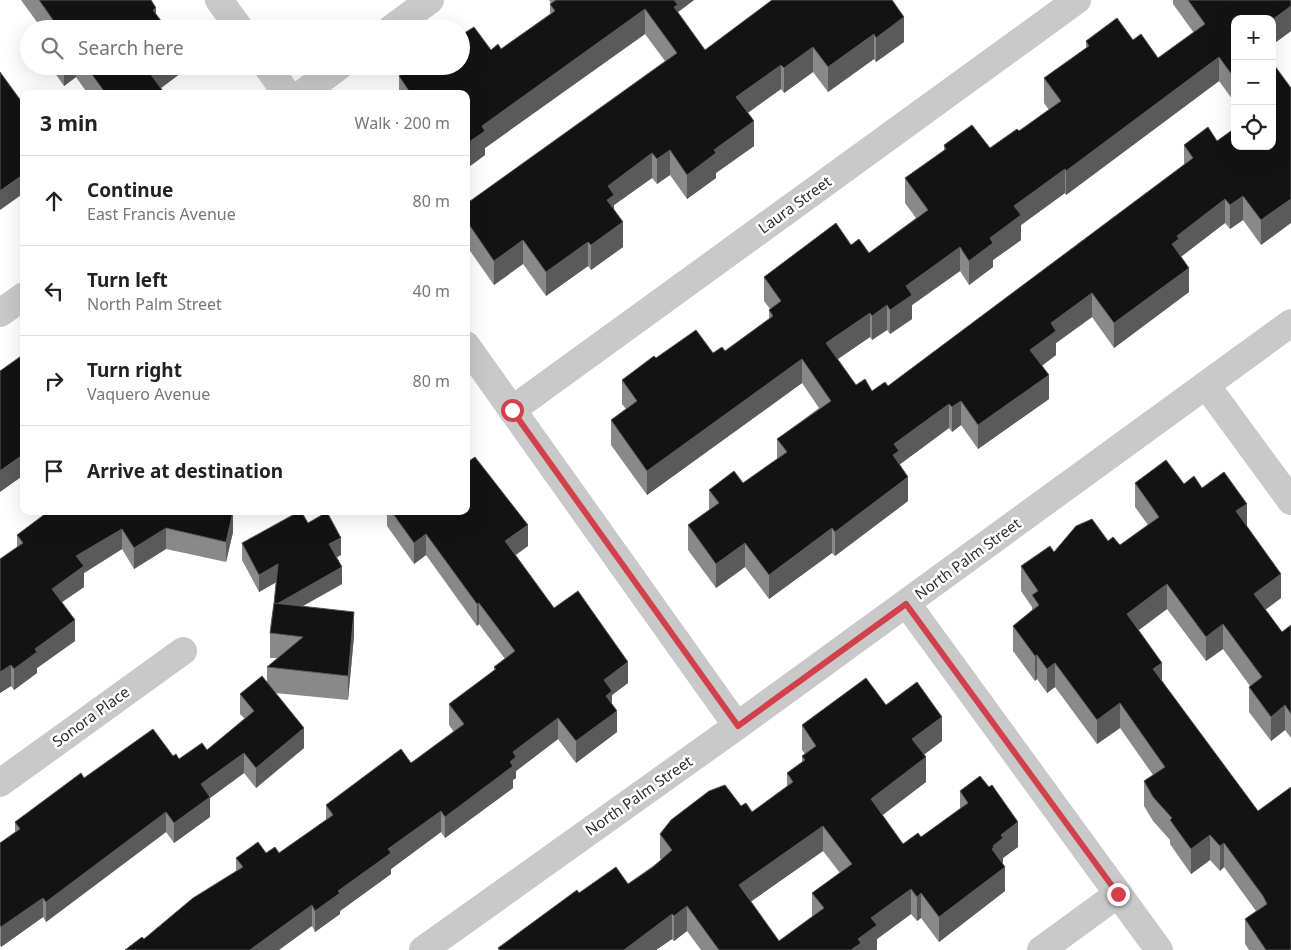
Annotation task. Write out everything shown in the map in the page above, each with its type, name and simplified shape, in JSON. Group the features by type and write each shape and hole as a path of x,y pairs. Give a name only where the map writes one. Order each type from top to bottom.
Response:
{"street":[{"path":"219,0 233,20"},
{"path":"403,20 430,0"},
{"name":"Laura Street","path":"512,410 1077,0"},
{"path":"273,75 284,90"},
{"path":"307,90 327,75"},
{"path":"0,313 20,299"},
{"name":"North Palm Street","path":"423,950 738,726 1291,323"},
{"path":"470,352 738,726"},
{"path":"1206,385 1291,502"},
{"path":"906,604 1159,950"},
{"name":"Sonora Place","path":"0,783 183,651"},
{"path":"1042,950 1118,894"}],"building":[{"path":"39,0 151,0 156,8 153,10 160,20 53,20"},
{"path":"556,0 674,0 678,5 674,7 705,50 772,0 892,0 904,17 876,38 874,34 828,67 813,47 784,68 781,65 736,97 754,121 714,150 716,153 687,175 670,150 657,159 652,153 608,186 614,195 607,200 623,222 591,245 588,242 546,272 523,240 494,261 470,226 470,201 677,53 645,9 482,126 485,131 470,141 470,90 408,90 399,76 470,75 470,29 474,27 491,50 498,44 501,49 555,11 550,4"},
{"path":"1188,0 1291,0 1291,6 1276,17 1276,15 1231,15 1231,74 1219,57 1066,171 1065,169 1014,206 1021,215 990,238 993,243 969,261 960,247 906,286 912,295 890,310 887,305 872,316 870,313 826,343 856,385 865,379 872,391 885,382 888,386 1193,158 1184,145 1208,127 1217,141 1231,131 1231,150 1276,150 1276,67 1291,88 1291,199 1261,220 1243,196 1230,205 1225,199 1177,236 1179,239 1172,244 1189,268 1114,323 1092,293 1051,323 1056,331 1030,350 1049,375 978,425 961,401 952,407 949,404 894,444 899,451 893,455 908,477 835,532 832,528 769,575 745,543 716,564 688,525 719,503 709,490 734,471 743,483 787,452 777,439 831,401 802,359 647,471 611,420 637,401 622,380 654,356 656,358 696,330 713,353 722,347 725,351 773,316 769,310 781,301 764,277 836,223 851,245 859,239 869,253 928,210 905,178 946,149 944,145 972,125 990,148 1017,129 1019,131 1061,101 1044,78 1089,46 1086,41 1117,18 1133,40 1141,34 1158,58 1205,24"},
{"path":"0,72 20,100 20,177 0,191"},
{"path":"92,75 151,75 162,90 103,90"},
{"path":"20,357 20,457 0,471 0,371"},
{"path":"475,457 528,525 505,541 554,608 578,591 628,662 604,680 612,691 606,696 617,711 576,741 558,718 513,752 516,757 510,762 513,766 445,817 441,811 388,849 391,853 338,891 340,893 315,911 312,905 250,950 125,950 142,937 144,939 193,898 243,867 236,858 258,842 266,853 275,847 279,853 333,815 326,805 401,749 411,763 464,724 449,704 496,669 494,667 515,651 479,603 477,604 426,534 414,543 394,515 470,515 470,460"},
{"path":"1166,460 1184,484 1194,476 1202,488 1224,472 1247,504 1236,511 1281,574 1254,594 1282,632 1291,625 1291,714 1285,705 1271,717 1249,687 1262,677 1223,624 1206,637 1167,584 1127,614 1162,663 1153,669 1258,811 1291,787 1291,950 1266,950 1245,919 1267,904 1224,843 1220,846 1210,835 1191,849 1170,820 1172,818 1153,797 1144,781 1165,767 1120,703 1097,720 1055,663 1047,669 1013,626 1039,605 1032,595 1038,591 1021,566 1050,546 1054,552 1076,526 1092,519 1108,541 1113,537 1120,545 1159,517 1135,483"},
{"path":"44,515 232,515 226,542 166,528 134,548 122,529 76,556 84,566 52,589 75,620 35,649 37,652 14,669 11,665 0,672 0,559 23,543 17,535"},
{"path":"293,515 303,515 308,523 322,515 329,515 341,538 329,544 342,567 274,604 278,564 259,575 242,543"},
{"path":"274,603 354,612 348,676 267,667 303,637 270,633"},
{"path":"262,676 304,728 256,768 244,753 201,784 210,797 174,823 166,812 46,902 43,898 1,927 0,843 20,829 15,822 81,773 84,778 153,729 173,756 176,754 179,759 202,743 207,750 254,711 240,694"},
{"path":"866,678 886,705 917,682 942,717 912,739 926,757 871,799 903,844 918,833 921,837 968,803 960,791 980,776 989,787 992,785 1018,822 1001,835 1003,838 992,849 1005,867 939,917 921,893 917,897 911,889 871,918 877,925 858,939 861,943 851,950 719,950 687,906 674,916 672,914 624,950 500,950 498,948 577,890 579,893 616,867 628,884 653,867 672,850 660,834 671,820 709,791 725,785 741,806 746,803 752,812 793,782 787,773 805,760 802,756 816,746 802,725","holes":["823,826 852,864 812,893 824,908 779,941 739,885"]}],"route":[{"path":"512,410 738,726 906,604 1118,894"}]}
